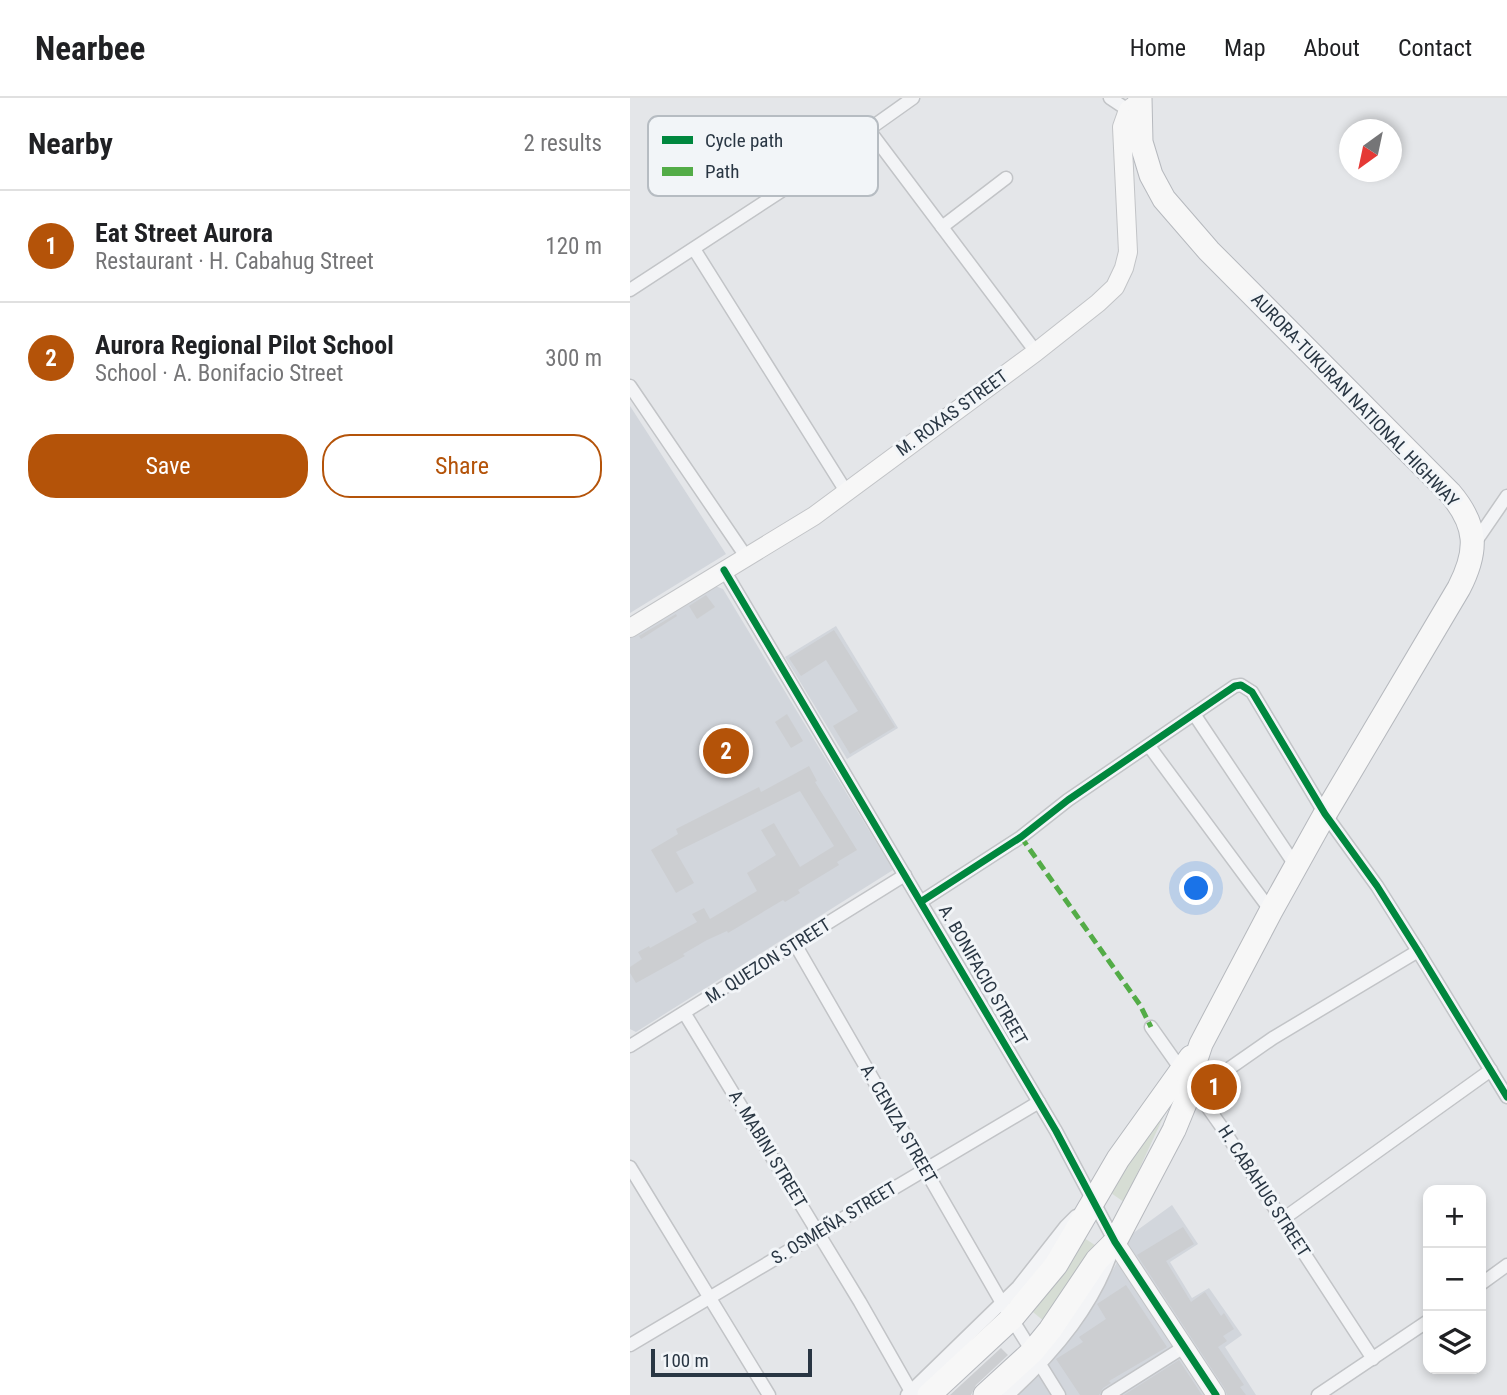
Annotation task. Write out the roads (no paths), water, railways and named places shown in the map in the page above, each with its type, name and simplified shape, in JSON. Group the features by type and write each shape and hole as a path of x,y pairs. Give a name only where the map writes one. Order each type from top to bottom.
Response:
{"highway":[{"name":"AURORA-TUKURAN NATIONAL HIGHWAY","path":"1136,103 1151,175 1164,199 1209,251 1450,493 1467,518 1474,545"},
{"path":"985,1395 1036,1359 1097,1260 1115,1242 1174,1130 1188,1096 1189,1081 1201,1044 1295,865 1460,588 1474,545"},
{"path":"915,1394 1056,1265 1125,1148 1189,1081"}],"street":[{"path":"878,123 913,98"},
{"path":"1110,98 1136,103"},
{"name":"M. ROXAS STREET","path":"630,628 747,558 847,492 1036,352 1115,287 1128,252 1122,127 1136,103"},
{"path":"878,142 1036,352"},
{"path":"942,227 1006,178"},
{"path":"630,290 771,196"},
{"path":"694,248 847,492"},
{"path":"630,386 747,558"},
{"path":"1474,545 1507,496"},
{"name":"A. BONIFACIO STREET","path":"724,570 1039,1102 1115,1242 1216,1395"},
{"path":"922,901 1021,836 1068,800 1235,686 1241,685 1252,692 1325,814 1377,886 1507,1097"},
{"path":"1194,714 1295,865"},
{"path":"1149,746 1271,911"},
{"name":"M. QUEZON STREET","path":"631,1044 685,1014 905,875"},
{"name":"A. CENIZA STREET","path":"795,944 1007,1311 1059,1395"},
{"path":"1189,1081 1273,1038 1418,951"},
{"name":"A. MABINI STREET","path":"685,1014 915,1394"},
{"name":"H. CABAHUG STREET","path":"1150,1027 1283,1219 1373,1359"},
{"path":"1283,1219 1491,1070"},
{"name":"S. OSMEÑA STREET","path":"630,1345 1039,1102"},
{"path":"630,1167 769,1395"},
{"path":"1486,1280 1507,1265"},
{"path":"1318,1395 1423,1324"},
{"path":"1108,1395 1184,1347"},
{"path":"1008,1395 1036,1359"}],"place":[{"name":"Aurora Regional Pilot School","path":"726,751"},
{"name":"Eat Street Aurora","path":"1214,1087"}]}
